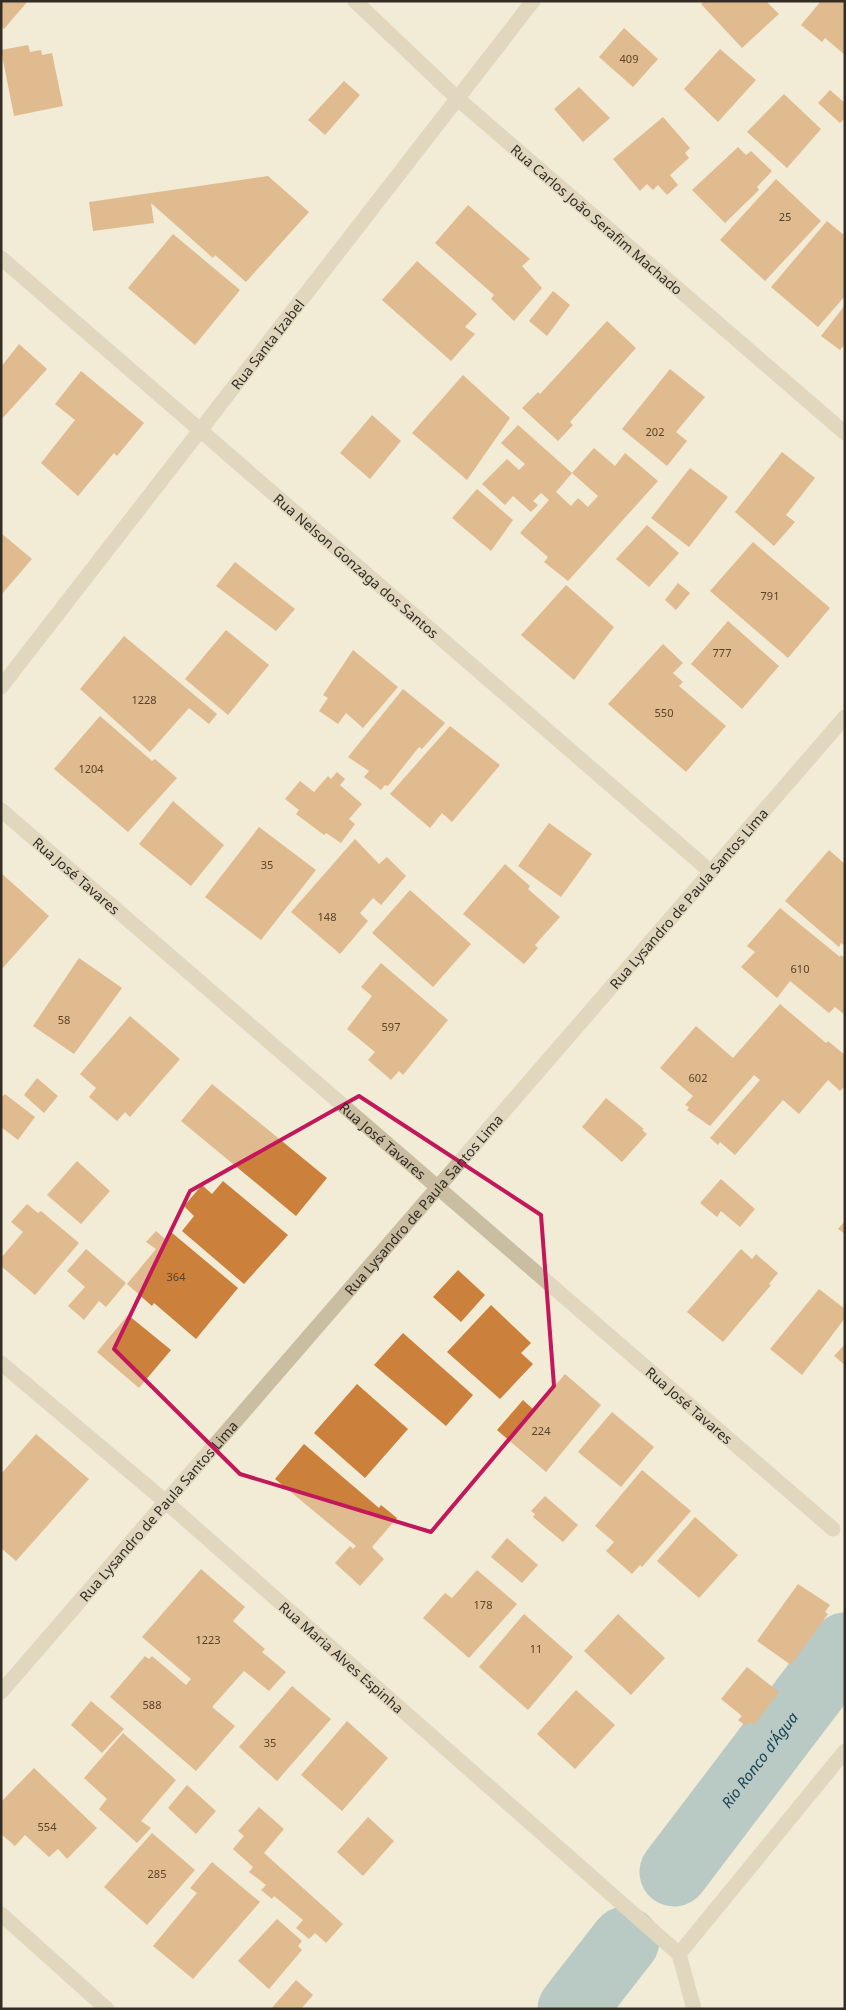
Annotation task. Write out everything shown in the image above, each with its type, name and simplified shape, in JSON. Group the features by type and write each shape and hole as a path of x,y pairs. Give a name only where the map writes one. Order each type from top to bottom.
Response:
{"street":[{"name":"Rua Carlos João Serafim Machado","path":"355,1 458,99 845,433"},
{"name":"Rua Santa Izabel","path":"1,687 533,1"},
{"name":"Rua Nelson Gonzaga dos Santos","path":"1,258 711,872"},
{"name":"Rua Lysandro de Paula Santos Lima","path":"1,1692 845,718"},
{"name":"Rua José Tavares","path":"1,810 833,1529"},
{"name":"Rua Maria Alves Espinha","path":"1,1363 166,1502 679,1954"},
{"path":"694,2009 679,1954 845,1751"},
{"path":"1,1914 107,2009"}],"highlighted area":[{"path":"359,1096 541,1215 554,1386 431,1532 240,1474 114,1349 190,1191"}],"green space":[{"path":"845,1611 845,1700 738,1832 704,1865 688,1829 819,1654"}],"building":[{"path":"1,1 28,1 4,29 1,26"},
{"path":"704,1 766,1 779,14 742,48 701,4"},
{"path":"821,1 845,1 845,55 825,38 822,42 801,25"},
{"path":"624,28 658,59 633,87 599,57"},
{"path":"28,45 30,52 41,50 42,55 52,53 63,106 14,116 1,50"},
{"path":"720,49 756,80 718,122 684,89"},
{"path":"344,81 360,95 325,135 308,120"},
{"path":"579,87 610,118 583,142 554,109"},
{"path":"830,90 845,103 845,118 840,123 818,103"},
{"path":"784,94 821,129 787,168 747,132"},
{"path":"663,117 690,148 685,153 689,158 670,175 678,185 667,195 658,185 653,190 647,184 640,191 613,159"},
{"path":"738,147 746,155 751,151 772,171 757,187 759,190 725,223 692,190"},
{"path":"268,176 309,212 246,282 215,255 213,258 151,203 154,223 93,231 89,202"},
{"path":"776,179 821,221 765,281 720,240"},
{"path":"468,205 530,259 522,266 542,288 514,321 491,299 494,295 435,243"},
{"path":"827,221 845,236 845,296 818,327 771,287"},
{"path":"173,234 240,290 195,345 128,288"},
{"path":"417,261 477,314 465,327 475,334 451,361 382,300"},
{"path":"553,291 570,305 547,336 529,321"},
{"path":"845,305 845,344 840,350 821,336"},
{"path":"607,321 636,348 570,422 573,425 558,441 522,408 538,392 540,394"},
{"path":"19,344 47,369 1,420 1,367"},
{"path":"670,369 705,397 676,432 687,441 667,466 622,429"},
{"path":"81,371 144,423 117,456 114,453 78,496 41,463 75,420 55,404"},
{"path":"463,375 510,418 467,480 412,433"},
{"path":"372,415 401,441 370,479 340,453"},
{"path":"518,425 572,473 594,448 615,466 625,453 658,481 568,581 544,562 548,557 520,533 549,500 541,493 533,501 538,505 531,512 513,496 505,505 482,484 507,459 519,470 525,464 501,443","holes":["572,473 598,496 588,507 578,498 571,506 556,492"]},
{"path":"782,452 815,478 786,515 795,522 774,546 735,512"},
{"path":"690,468 728,497 689,547 651,518"},
{"path":"477,489 513,520 491,551 452,518"},
{"path":"647,525 679,553 649,587 616,559"},
{"path":"1,533 32,559 1,595"},
{"path":"753,542 830,608 788,658 710,591"},
{"path":"235,562 295,609 276,631 216,586"},
{"path":"678,583 690,593 676,610 665,600"},
{"path":"566,585 614,627 574,680 521,635"},
{"path":"728,621 779,666 742,709 691,664"},
{"path":"226,630 269,665 228,715 185,679"},
{"path":"124,636 217,714 209,724 189,708 150,752 80,689"},
{"path":"663,644 683,663 673,673 683,682 679,686 726,726 686,772 608,704"},
{"path":"353,650 398,687 363,728 346,713 338,724 319,711 328,698 323,695"},
{"path":"403,689 445,723 422,749 419,747 388,786 385,785 381,790 364,777 369,771 348,757"},
{"path":"100,716 152,761 155,759 177,778 128,832 54,769"},
{"path":"450,726 500,765 452,822 442,813 430,828 390,794"},
{"path":"337,772 345,779 340,785 362,804 349,819 355,824 341,843 326,833 324,835 296,814 299,810 285,799 300,781 314,792 328,776 331,779"},
{"path":"173,801 224,845 191,886 139,844"},
{"path":"549,823 592,854 561,897 518,866"},
{"path":"259,827 316,870 261,940 205,897"},
{"path":"355,839 379,864 387,857 406,876 381,905 373,898 360,913 368,921 340,954 291,912"},
{"path":"829,850 845,864 845,946 841,943 839,947 785,901"},
{"path":"505,864 530,886 528,889 560,917 535,945 538,948 524,964 463,914"},
{"path":"1,873 49,916 1,970"},
{"path":"410,890 471,944 433,987 372,933"},
{"path":"780,908 840,957 841,955 845,958 845,1015 835,1007 829,1013 790,981 777,998 741,967 755,952 747,946"},
{"path":"79,958 122,988 74,1054 33,1026"},
{"path":"381,963 448,1020 403,1075 399,1071 391,1080 368,1060 375,1052 347,1029 372,996 361,987"},
{"path":"780,1004 826,1043 828,1041 845,1055 845,1086 840,1091 828,1080 799,1114 783,1100 735,1155 720,1142 718,1145 710,1138 760,1080 754,1075 710,1126 687,1110 689,1107 685,1105 693,1096 660,1068 696,1026 733,1058"},
{"path":"130,1016 180,1059 130,1117 125,1112 117,1121 89,1097 96,1088 80,1074"},
{"path":"37,1078 58,1096 44,1113 24,1095"},
{"path":"212,1084 327,1178 296,1216 181,1121"},
{"path":"5,1094 35,1117 18,1140 1,1127 1,1098"},
{"path":"606,1098 644,1129 642,1130 647,1134 622,1162 582,1127"},
{"path":"77,1161 110,1191 81,1224 47,1195"},
{"path":"721,1179 755,1209 740,1227 721,1211 717,1217 700,1203"},
{"path":"223,1181 288,1235 244,1284 182,1231 194,1216 184,1206 202,1185 212,1194"},
{"path":"27,1204 38,1213 41,1211 79,1243 35,1295 1,1266 1,1258 23,1232 11,1222"},
{"path":"845,1221 845,1234 838,1229"},
{"path":"156,1231 165,1239 171,1232 238,1288 196,1339 154,1303 152,1306 127,1284 156,1249 146,1242"},
{"path":"86,1249 126,1283 106,1307 99,1301 84,1320 68,1306 85,1287 67,1271"},
{"path":"741,1249 752,1259 756,1254 778,1273 769,1284 771,1285 723,1342 687,1312"},
{"path":"458,1270 485,1295 461,1322 433,1297"},
{"path":"819,1289 845,1309 845,1318 802,1375 770,1349"},
{"path":"491,1305 531,1343 521,1353 533,1364 500,1399 447,1352"},
{"path":"128,1315 171,1350 139,1388 97,1352"},
{"path":"403,1333 473,1395 446,1426 374,1365"},
{"path":"845,1344 845,1365 834,1356"},
{"path":"565,1374 601,1405 546,1472 497,1430 523,1400 534,1410"},
{"path":"357,1384 408,1429 365,1478 314,1433"},
{"path":"612,1412 654,1447 621,1487 578,1452"},
{"path":"36,1434 89,1479 16,1561 1,1548 1,1474"},
{"path":"304,1444 379,1508 381,1505 397,1518 372,1547 384,1559 360,1586 335,1563 350,1546 353,1549 356,1546 275,1479"},
{"path":"642,1470 691,1511 642,1567 640,1565 632,1574 606,1551 614,1542 595,1526"},
{"path":"545,1496 578,1525 563,1542 533,1517 535,1514 531,1511"},
{"path":"695,1517 738,1555 699,1598 657,1561"},
{"path":"507,1538 538,1565 522,1583 491,1557"},
{"path":"201,1569 245,1607 233,1621 265,1649 262,1652 286,1672 269,1691 244,1671 212,1707 235,1726 196,1771 110,1697 145,1656 149,1659 152,1656 186,1685 191,1679 142,1637"},
{"path":"477,1570 517,1604 469,1658 423,1618 445,1593 452,1598"},
{"path":"798,1584 830,1605 825,1612 828,1614 791,1665 757,1641"},
{"path":"524,1614 573,1657 528,1710 479,1667"},
{"path":"618,1614 665,1658 631,1695 584,1651"},
{"path":"747,1667 779,1692 754,1725 750,1722 746,1726 738,1720 742,1716 721,1699"},
{"path":"292,1686 331,1719 277,1781 239,1747"},
{"path":"576,1690 615,1725 575,1769 537,1734"},
{"path":"91,1701 124,1729 102,1753 71,1725"},
{"path":"347,1721 388,1758 342,1811 301,1775"},
{"path":"123,1733 176,1780 141,1821 151,1828 137,1843 99,1809 107,1799 84,1778"},
{"path":"34,1768 97,1828 67,1859 58,1849 49,1857 25,1835 15,1846 1,1834 1,1802"},
{"path":"187,1785 216,1811 196,1834 168,1808"},
{"path":"259,1807 284,1829 264,1853 343,1924 326,1943 315,1933 309,1939 296,1928 303,1920 274,1896 272,1899 261,1890 266,1885 249,1872 253,1867 233,1849 244,1836 238,1831"},
{"path":"368,1817 394,1841 363,1876 337,1852"},
{"path":"152,1833 195,1870 147,1925 104,1887"},
{"path":"212,1862 260,1902 193,1979 153,1946 197,1893 190,1888"},
{"path":"277,1919 302,1941 298,1946 302,1950 269,1989 238,1961"},
{"path":"296,1980 313,1995 301,2009 271,2009"}],"waterway":[{"name":"Rio Ronco d'Água","path":"674,1872 845,1647"},
{"name":"Rio Ronco d'Água","path":"572,2009 625,1941"}]}
